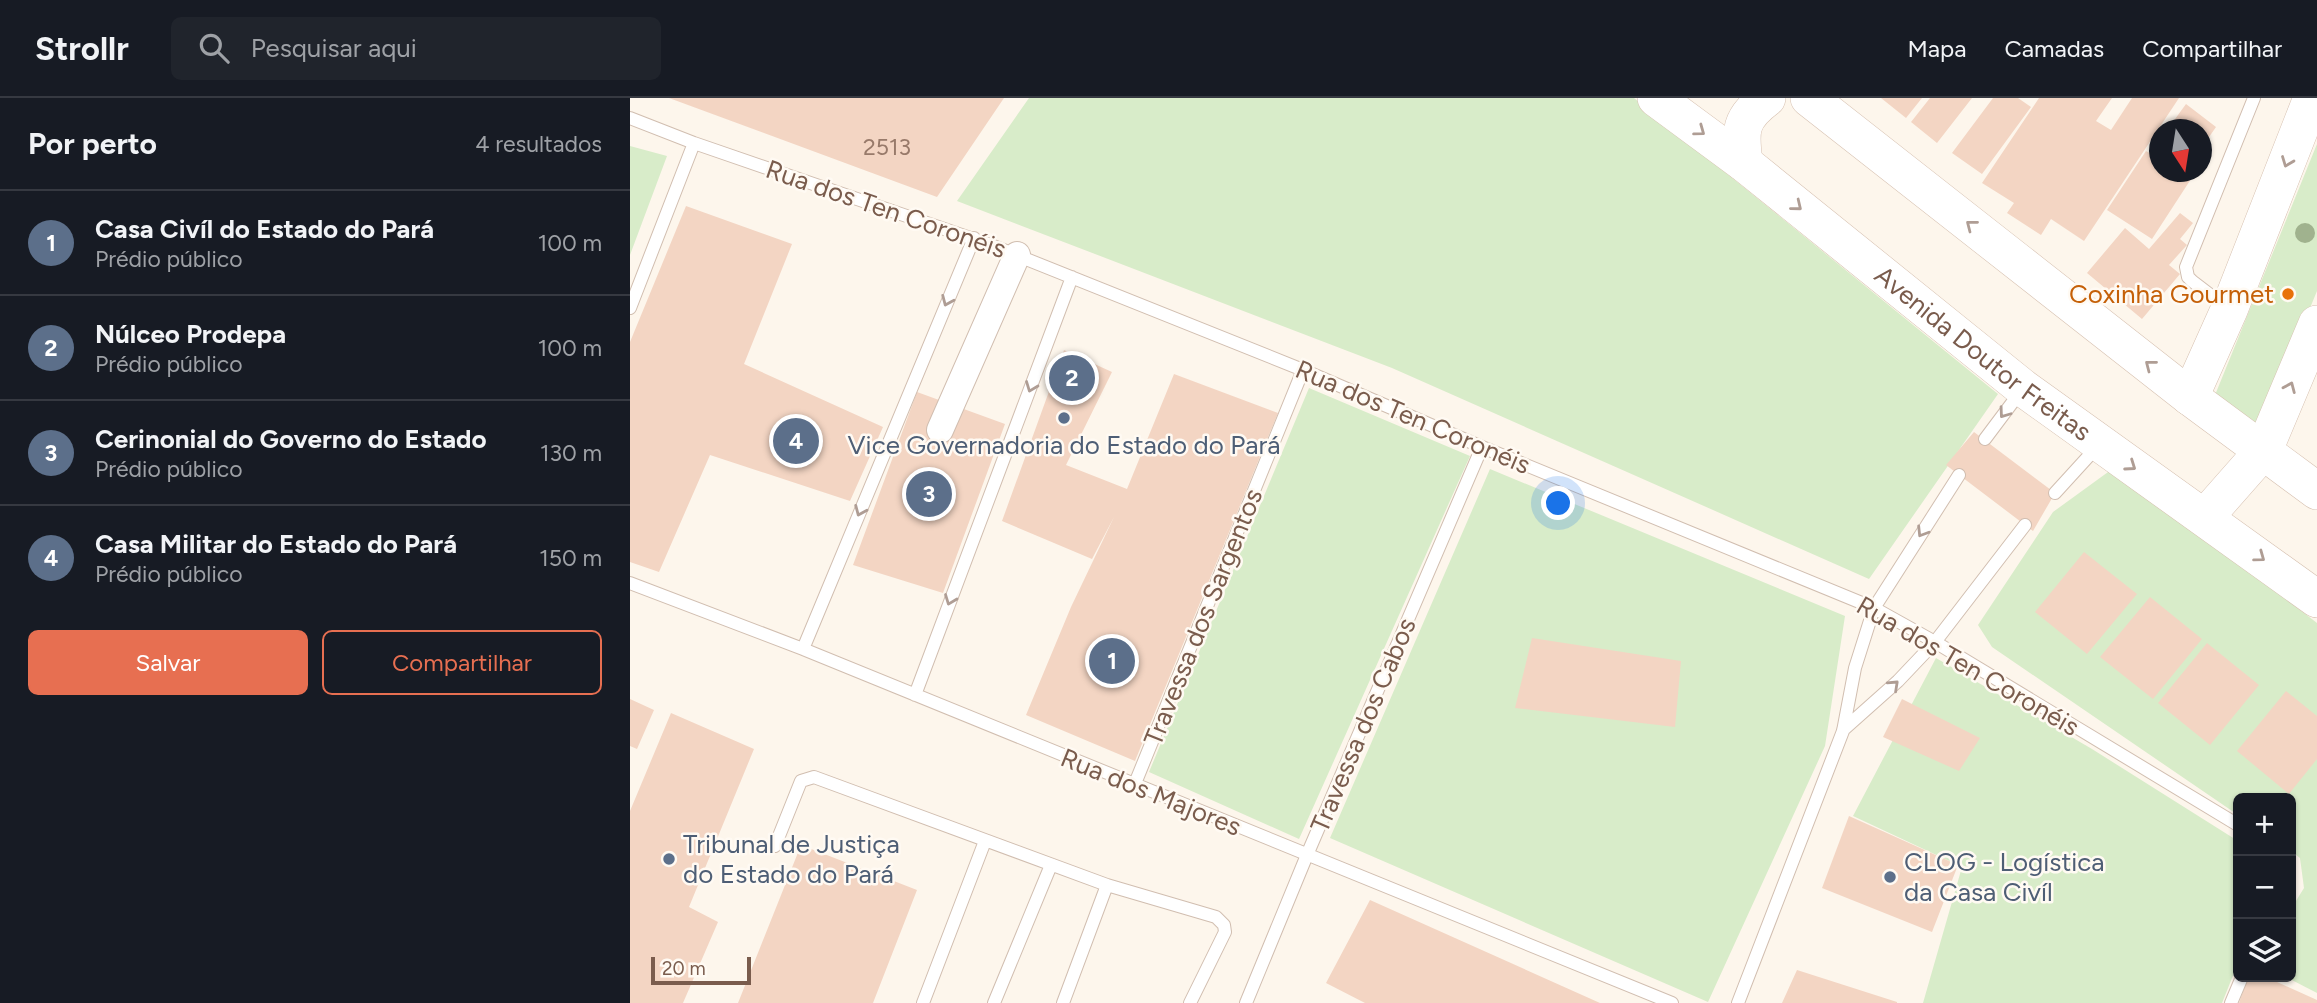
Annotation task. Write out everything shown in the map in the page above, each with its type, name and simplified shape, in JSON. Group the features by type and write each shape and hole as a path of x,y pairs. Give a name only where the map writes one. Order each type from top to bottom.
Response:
{"main road":[{"name":"Avenida Doutor Freitas","path":"1656,98 1744,163 2023,388 2317,599"},
{"path":"1744,163 1741,136 1743,125 1753,109 1767,98"},
{"path":"1809,98 2190,397 2317,491"},
{"path":"2190,397 2229,310 2312,98"},
{"path":"2205,517 2264,450 2317,324"}],"street":[{"path":"940,430 1017,255"}],"lane":[{"path":"2229,310 2192,281 2186,267 2255,98"},
{"name":"Rua dos Ten Coronéis","path":"630,118 694,143 974,238 1303,370 1482,447 1874,608 2233,822"},
{"path":"630,308 694,143"},
{"path":"803,649 974,238"},
{"path":"915,695 1072,277"},
{"name":"Travessa dos Sargentos","path":"1134,786 1303,370"},
{"path":"1985,439 2023,388"},
{"path":"2055,493 2100,444"},
{"name":"Travessa dos Cabos","path":"1246,1003 1482,447"},
{"path":"1738,1003 1843,731 1855,668 1874,608 1959,475"},
{"path":"1843,731 1898,681 1935,642 2025,525"},
{"name":"Rua dos Majores","path":"630,583 803,649 1672,1003"},
{"path":"775,846 802,782 808,777 1107,885 1216,917 1224,925 1225,932 1191,1003"},
{"path":"923,1003 985,841"},
{"path":"994,1003 1051,865"},
{"path":"1063,1003 1107,885"},
{"path":"2231,1003 2240,982"}],"green space":[{"path":"1029,98 1634,98 1998,394 1869,579 1392,368 957,201"},
{"path":"2317,144 2317,291 2259,432 2213,400"},
{"path":"630,146 667,156 630,255"},
{"path":"1309,388 1470,456 1299,839 1149,772"},
{"path":"2115,467 2317,623 2317,993 2296,982 2296,901 2304,888 2300,858 2296,855 2296,793 2233,793 2233,812 1992,647 1978,625 2053,512"},
{"path":"1490,469 1845,616 1825,746 1708,1002 1330,838"},
{"path":"1936,658 2092,749 2233,838 2233,976 2222,1003 1923,1003 1962,867 1853,816"}],"building":[{"path":"669,98 1004,98 937,197"},
{"path":"1881,98 1922,98 1906,118"},
{"path":"1930,98 1972,98 1937,143 1911,122"},
{"path":"1993,98 2018,98 2031,107 1982,174 1952,153"},
{"path":"2039,98 2112,98 2096,121 2111,130 2132,98 2179,98 2165,119 2149,119 2149,143 2084,241 2051,219 2041,235 2007,213 2014,203 1982,183"},
{"path":"2186,104 2206,119 2175,119"},
{"path":"2146,151 2149,153 2149,182 2189,182 2152,239 2107,210"},
{"path":"686,206 792,244 744,364 883,427 850,501 710,455 659,572 630,562 630,342"},
{"path":"2180,213 2193,223 2180,239 2187,245 2169,265 2180,274 2142,319 2087,273 2125,228 2149,249"},
{"path":"1064,350 1112,372 1066,465 1127,489 1174,374 1278,413 1135,761 1026,715 1071,607 1114,517 1092,559 1002,521"},
{"path":"917,392 1005,424 943,593 853,565"},
{"path":"1974,432 2055,493 2033,531 1946,465"},
{"path":"2084,552 2137,594 2087,654 2035,612"},
{"path":"2150,597 2202,639 2153,699 2100,657"},
{"path":"1532,638 1681,661 1675,727 1515,708"},
{"path":"2207,643 2259,685 2210,745 2158,703"},
{"path":"2286,691 2317,716 2317,759 2290,793 2237,751"},
{"path":"630,699 654,710 637,749 630,746"},
{"path":"1902,699 1980,738 1959,771 1883,737"},
{"name":"Tribunal de Justiça do Estado do Pará","path":"671,713 754,749 689,907 718,922 683,1003 630,1003 630,811"},
{"name":"CLOG - Logística da Casa Civíl","path":"1849,816 1958,865 1932,932 1822,888"},
{"path":"801,845 917,890 873,1003 738,1003"},
{"path":"1370,900 1600,1003 1365,1003 1326,983"},
{"path":"1797,970 1897,1002 1897,1003 1782,1003"},
{"path":"2246,982 2277,982 2317,1000 2317,1003 2239,1003"}],"place":[{"name":"Coxinha Gourmet","path":"2288,294"},
{"name":"Núlceo Prodepa","path":"1072,378"},
{"name":"Vice Governadoria do Estado do Pará","path":"1064,418"},
{"name":"Casa Militar do Estado do Pará","path":"796,441"},
{"name":"Cerinonial do Governo do Estado","path":"929,494"},
{"name":"Casa Civíl do Estado do Pará","path":"1112,661"},
{"name":"Tribunal de Justiça do Estado do Pará","path":"669,859"},
{"name":"CLOG - Logística da Casa Civíl","path":"1890,877"}]}
